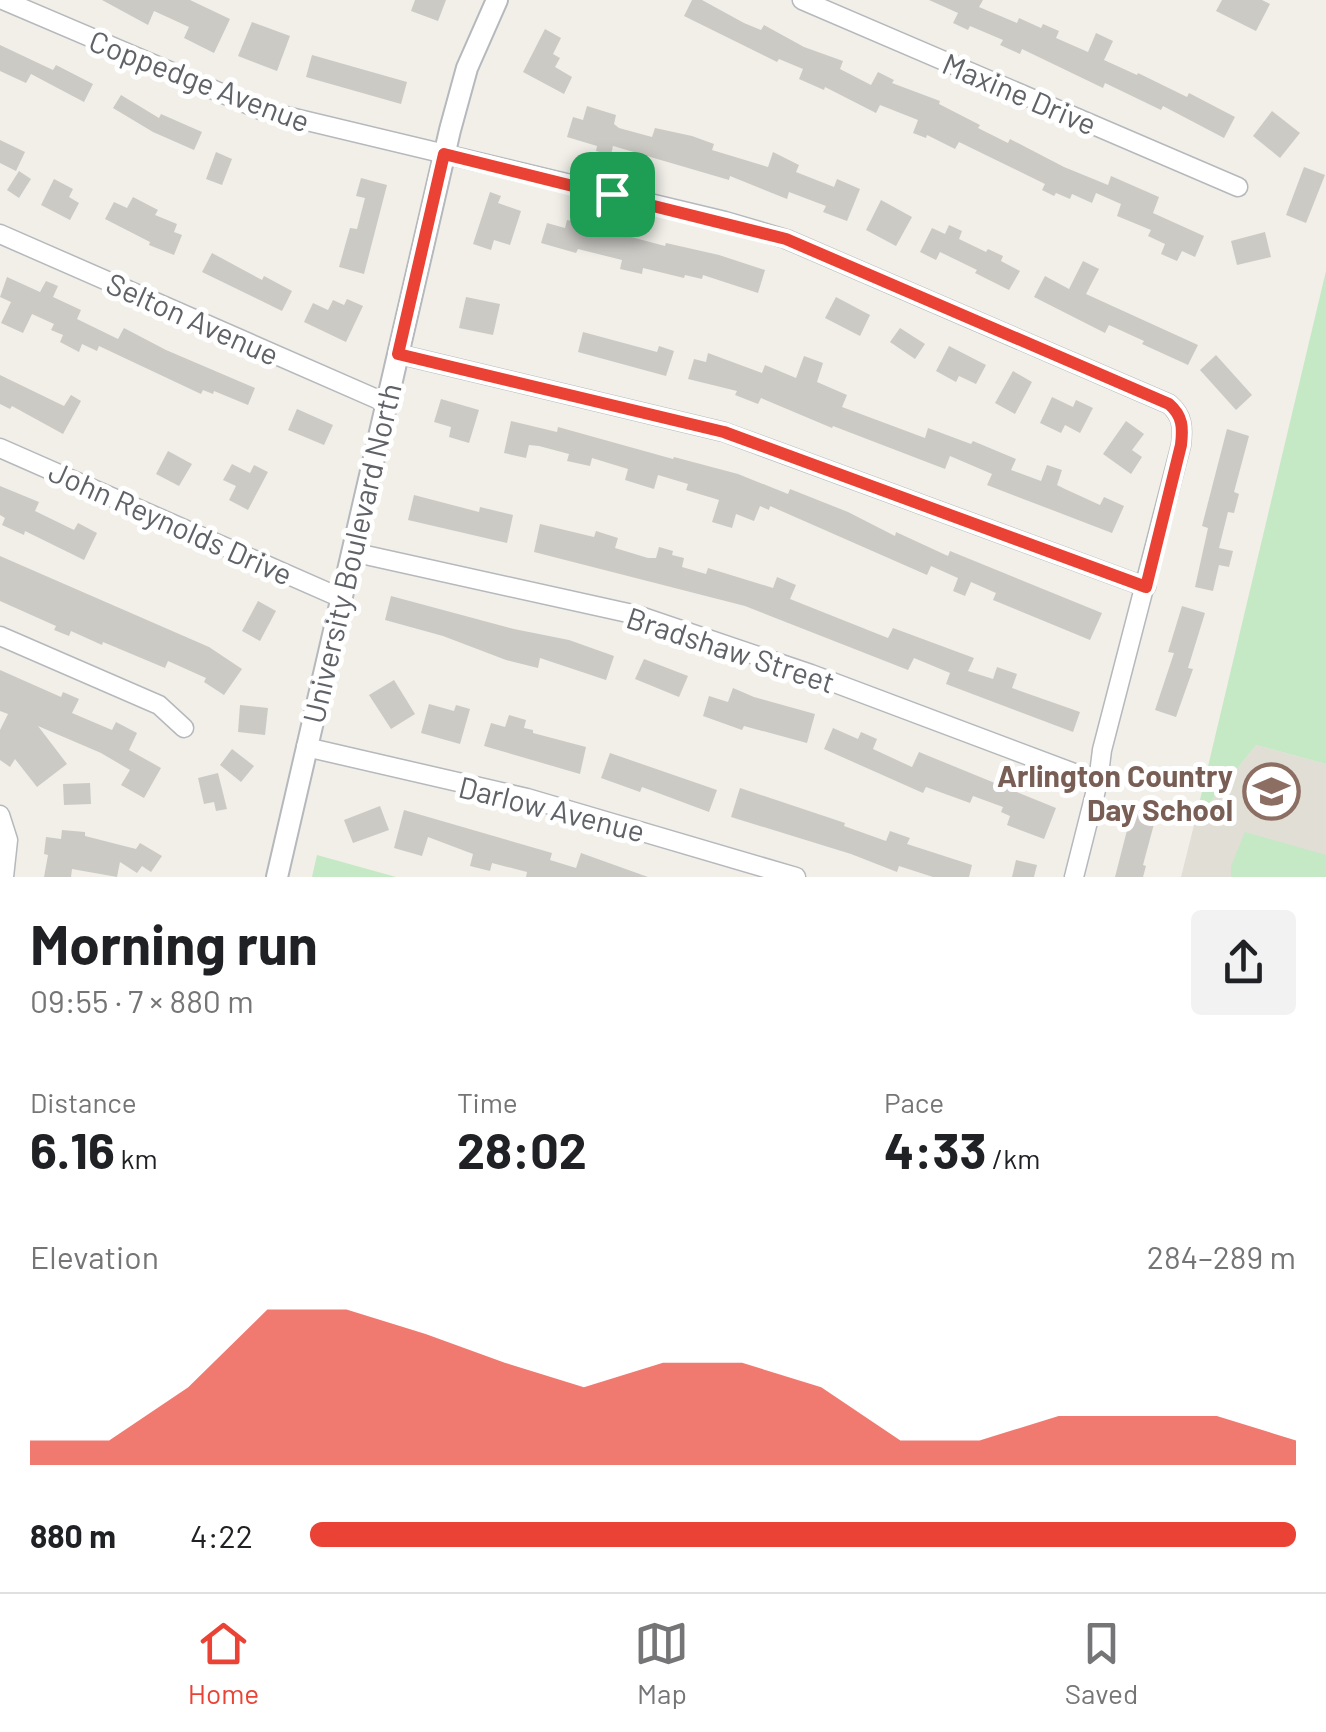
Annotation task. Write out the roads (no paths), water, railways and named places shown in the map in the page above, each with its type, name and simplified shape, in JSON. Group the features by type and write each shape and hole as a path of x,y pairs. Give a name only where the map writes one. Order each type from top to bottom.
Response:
{"street":[{"name":"Coppedge Avenue","path":"3,0 261,110 786,239 1169,404 1183,427 1146,587"},
{"name":"University Boulevard North","path":"277,877 444,154 468,68 497,0"},
{"name":"Maxine Drive","path":"802,0 1238,186"},
{"name":"Selton Avenue","path":"0,234 386,402"},
{"path":"398,354 724,432 1146,587 1102,750 1074,877"},
{"name":"John Reynolds Drive","path":"0,448 341,598"},
{"name":"Bradshaw Street","path":"352,552 637,615 794,668 1098,782"},
{"path":"0,636 160,706 184,728"},
{"name":"Darlow Avenue","path":"306,747 527,798 796,877"},
{"path":"0,815 8,840 4,877"}],"place":[{"name":"Arlington Country Day School","path":"1272,792"}]}
